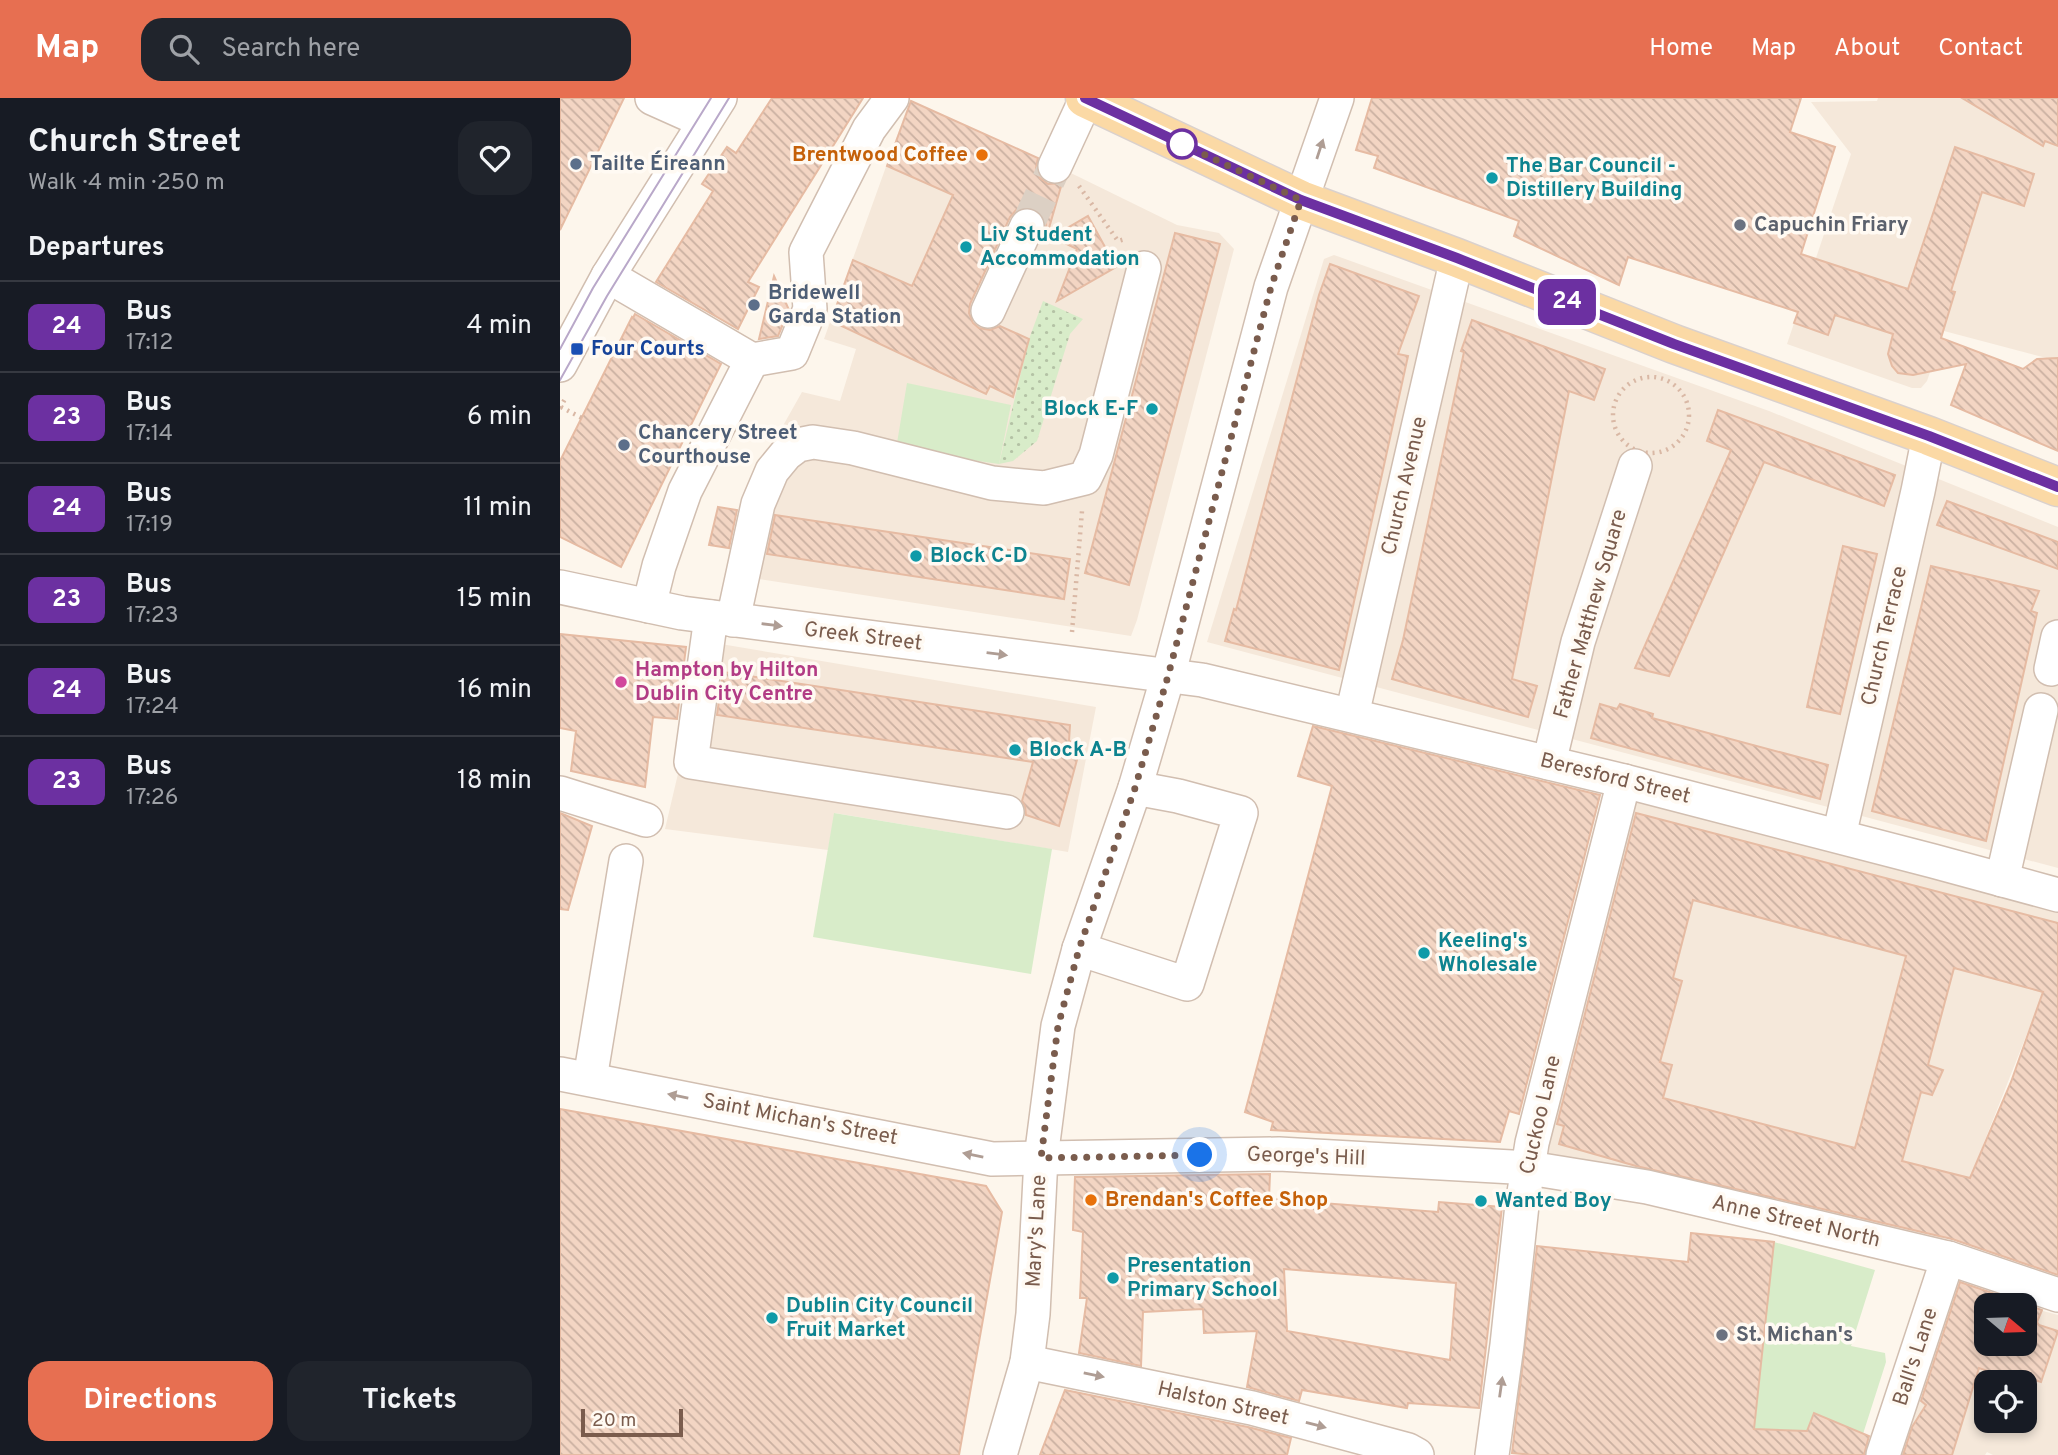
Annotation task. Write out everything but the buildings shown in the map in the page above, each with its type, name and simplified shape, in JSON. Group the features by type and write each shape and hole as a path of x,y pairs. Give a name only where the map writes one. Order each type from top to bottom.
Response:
{"main road":[{"path":"1085,98 1301,200 1674,344 1929,436 2058,487"}],"street":[{"path":"655,99 690,115 698,98"},
{"path":"560,365 608,276 720,98"},
{"path":"1055,166 1085,98"},
{"name":"Mary's Lane","path":"1000,1455 1027,1362 1033,1314 1041,1158 1058,1026 1079,949 1135,788 1168,676 1271,287 1337,98"},
{"path":"608,276 752,360 792,353 810,309 806,252 885,101"},
{"path":"988,311 1027,226"},
{"name":"Church Avenue","path":"1352,715 1457,258"},
{"path":"1007,812 691,762 722,618 758,504 772,471 798,444 814,442 853,448 992,483 1044,488 1085,478 1096,455 1144,268"},
{"path":"649,606 659,566 685,491 752,360"},
{"name":"Church Terrace","path":"1839,836 1929,436"},
{"name":"Father Matthew Square","path":"1549,763 1578,642 1635,466"},
{"name":"Greek Street","path":"560,587 722,618 1168,676"},
{"path":"2051,669 2058,637"},
{"name":"Beresford Street","path":"1168,676 1202,680 1624,781 2058,895"},
{"path":"2002,880 2041,710"},
{"name":"Cuckoo Lane","path":"1492,1455 1532,1143 1624,781"},
{"path":"1079,949 1187,984 1241,813 1135,788"},
{"path":"560,793 646,820"},
{"path":"575,1077 626,861"},
{"name":"Saint Michan's Street","path":"575,1077 992,1158 1041,1158"},
{"name":"George's Hill","path":"1041,1158 1279,1154 1528,1168"},
{"name":"Anne Street North","path":"1528,1168 1647,1187 1948,1258 2058,1295"},
{"name":"Ball's Lane","path":"1883,1455 1948,1258"},
{"name":"Halston Street","path":"1027,1362 1252,1408 1408,1450 1417,1455"}],"path":[{"path":"1080,190 1118,241 1136,236 1144,268"},
{"path":"1640,378 1663,379 1680,390 1689,405 1689,421 1678,443 1663,452 1639,451 1626,444 1614,426 1613,410 1623,389 1640,378"},
{"path":"561,407 582,418"},
{"path":"1066,664 1074,622 1085,478"}],"shaded area":[{"path":"1878,98 2028,98 2058,124 2058,361 1944,331 1927,381 1921,388 1912,388 1787,344 1851,154 1811,102 1877,101"},
{"path":"910,100 1177,225 1219,233 1234,249 1131,636 733,575 767,454 802,392 840,401 856,349 824,339"},
{"path":"1334,255 1769,411 2058,527 2058,868 1207,642 1324,259"},
{"path":"709,642 1096,707 1068,852 835,813 828,850 665,829"},
{"path":"1629,792 2058,906 2058,962 1970,1178 1953,1229 1936,1243 1539,1154"},
{"path":"1949,1284 1981,1293 1974,1293 1974,1356 2037,1356 2037,1309 2058,1315 2058,1455 1993,1455 1987,1452 1985,1455 1890,1455"}],"green space":[{"path":"1043,301 1083,319 1070,334 1037,441 1013,461 999,464 1029,339"},
{"path":"907,383 1011,405 999,464 896,449"},
{"path":"834,813 1052,849 1031,974 813,937"},
{"path":"1774,1242 1875,1270 1851,1346 1885,1353 1886,1362 1863,1434 1814,1414 1807,1431 1754,1429"}],"tunnel":[{"path":"1027,226 1055,166"}],"tram line":[{"path":"560,349 593,288 711,98"},
{"path":"560,380 607,296 729,98"}],"bus line":[{"name":"24","path":"1085,98 1301,200 1674,344 1929,436 2058,487"}],"place":[{"name":"Brentwood Coffee","path":"982,155"},
{"name":"Tailte Éireann","path":"576,164"},
{"name":"The Bar Council - Distillery Building","path":"1492,178"},
{"name":"Capuchin Friary","path":"1740,225"},
{"name":"Liv Student Accommodation","path":"966,247"},
{"name":"Bridewell Garda Station","path":"754,305"},
{"name":"Four Courts","path":"577,349"},
{"name":"Block E-F","path":"1152,409"},
{"name":"Chancery Street Courthouse","path":"624,445"},
{"name":"Block C-D","path":"916,556"},
{"name":"Hampton by Hilton Dublin City Centre","path":"621,682"},
{"name":"Block A-B","path":"1015,750"},
{"name":"Keeling's Wholesale","path":"1424,953"},
{"name":"Brendan's Coffee Shop","path":"1091,1200"},
{"name":"Wanted Boy","path":"1481,1201"},
{"name":"Presentation Primary School","path":"1113,1278"},
{"name":"Dublin City Council Fruit Market","path":"772,1318"},
{"name":"St. Michan's","path":"1722,1335"}],"route":[{"path":"1182,144 1301,200 1271,287 1168,676 1135,788 1079,949 1058,1026 1041,1158 1200,1155"}]}
